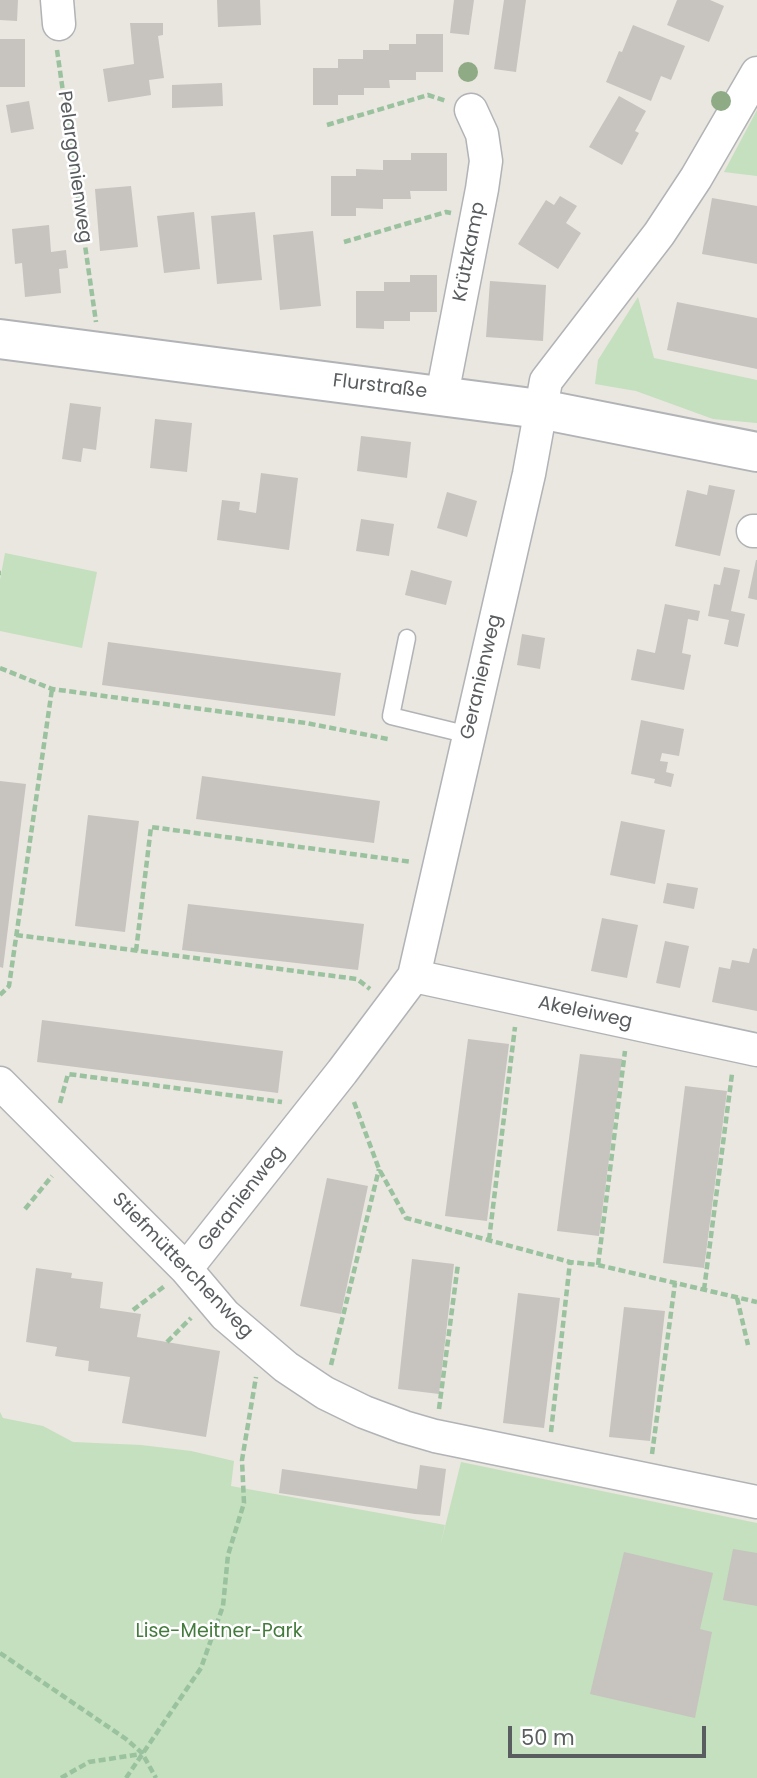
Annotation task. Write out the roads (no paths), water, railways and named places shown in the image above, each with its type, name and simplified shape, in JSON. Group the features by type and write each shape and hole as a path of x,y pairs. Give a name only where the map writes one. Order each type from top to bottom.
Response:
{"street":[{"name":"Geranienweg","path":"186,1269 342,1072 414,976 529,474 546,381 659,234 696,178 757,73"},
{"name":"Krützkamp","path":"442,395 486,161 482,134 471,110"},
{"name":"Flurstraße","path":"0,340 540,409 757,452"},
{"name":"Akeleiweg","path":"414,976 746,1048"},
{"name":"Stiefmütterchenweg","path":"0,1083 186,1269 225,1315 286,1367 325,1392 364,1412 435,1436 757,1502"}],"lane":[{"path":"407,638 390,716 469,735"}],"park label":[{"name":"Lise-Meitner-Park","path":"219,1632"}]}
